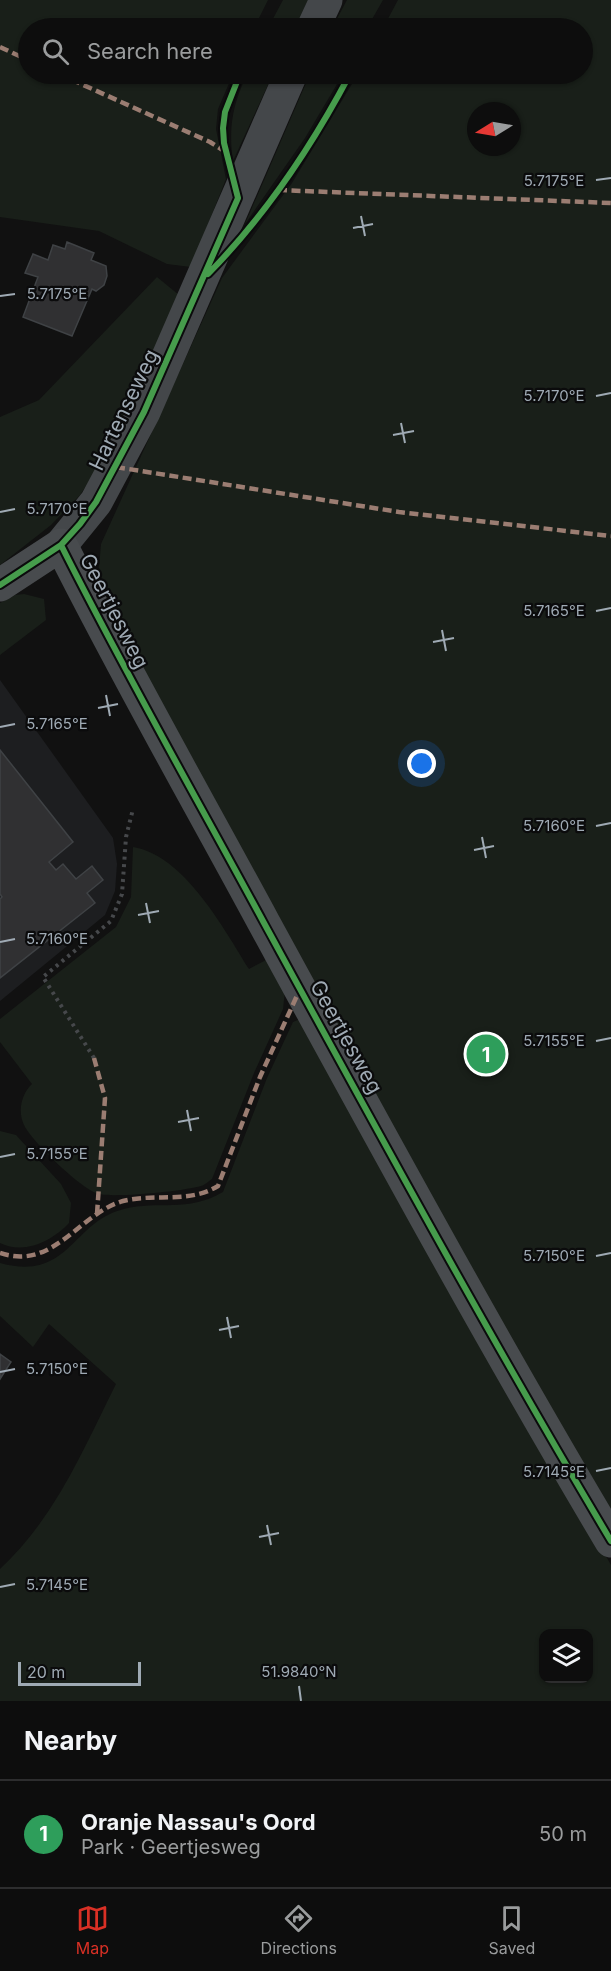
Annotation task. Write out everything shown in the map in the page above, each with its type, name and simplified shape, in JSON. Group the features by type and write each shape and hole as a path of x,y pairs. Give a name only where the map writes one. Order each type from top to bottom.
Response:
{"street":[{"path":"318,18 326,0"},
{"name":"Hartenseweg","path":"0,585 61,545 96,502 144,412 287,84"},
{"name":"Geertjesweg","path":"61,545 99,621 305,999 542,1425 611,1541"}],"path":[{"path":"94,1058 43,976 111,921 122,894 126,837 133,809"}],"shaded area":[{"path":"0,0 268,0 259,18 18,18 18,84 229,84 218,109 216,129 226,179 191,267 167,264 99,231 0,217"},
{"path":"283,0 308,0 300,18 273,18"},
{"path":"347,0 383,0 373,18 337,18"},
{"path":"398,0 611,0 611,1519 552,1421 109,606 99,568 101,544 222,278 292,183 352,84 593,84 593,18 388,18"},
{"path":"243,84 268,84 233,161 231,137 238,95"},
{"path":"306,84 337,84 305,138 245,224"},
{"path":"157,277 179,295 106,456 80,495 51,525 0,565 0,417 39,400"},
{"path":"24,594 44,599 46,620 0,655 0,603 15,595"},
{"path":"0,680 113,838 117,864 115,891 105,915 0,1001"},
{"path":"133,847 152,853 186,879 215,915 249,969 268,959 285,991 283,1009 254,1073 212,1179 202,1185 180,1190 134,1195 108,1195 91,1191 70,1175 38,1144 25,1127 21,1116 21,1104 32,1084 0,1042 0,1019 116,927 131,897"},
{"path":"300,1019 611,1565 611,1701 0,1701 0,1569 37,1528 52,1505 79,1458 116,1384 49,1324 33,1347 0,1316 0,1263 23,1267 41,1264 56,1258 92,1226 106,1216 124,1209 197,1202 223,1192 267,1078 293,1022"},
{"path":"0,1131 16,1135 61,1184 71,1203 69,1223 55,1235 28,1247 0,1243"}],"building":[{"path":"67,242 94,253 91,260 106,266 107,276 104,285 96,291 92,289 72,336 23,317 38,277 25,273 33,254 48,260 53,245 65,249"},
{"path":"0,750 73,842 49,862 56,870 63,864 76,879 92,866 103,880 87,893 95,903 0,978 0,899 2,897 0,894"},
{"path":"0,1354 11,1362 0,1379"}],"marked path":[{"path":"0,47 18,55"},
{"path":"81,84 210,142 226,152"},
{"path":"278,190 611,203"},
{"path":"116,467 399,512 611,536"},
{"path":"0,1253 19,1256 36,1254 51,1248 92,1217 123,1201 183,1197 218,1186 260,1077 300,989"},
{"path":"94,1058 105,1098 97,1214"}],"cycle path":[{"path":"0,585 61,545 80,524 96,502 144,412 238,198 224,143 223,128 225,112 236,84"},
{"path":"208,274 249,228 286,179 344,84"},
{"path":"61,545 135,688 392,1156 478,1311 611,1541"}],"place":[{"name":"Oranje Nassau's Oord","path":"486,1054"}]}
